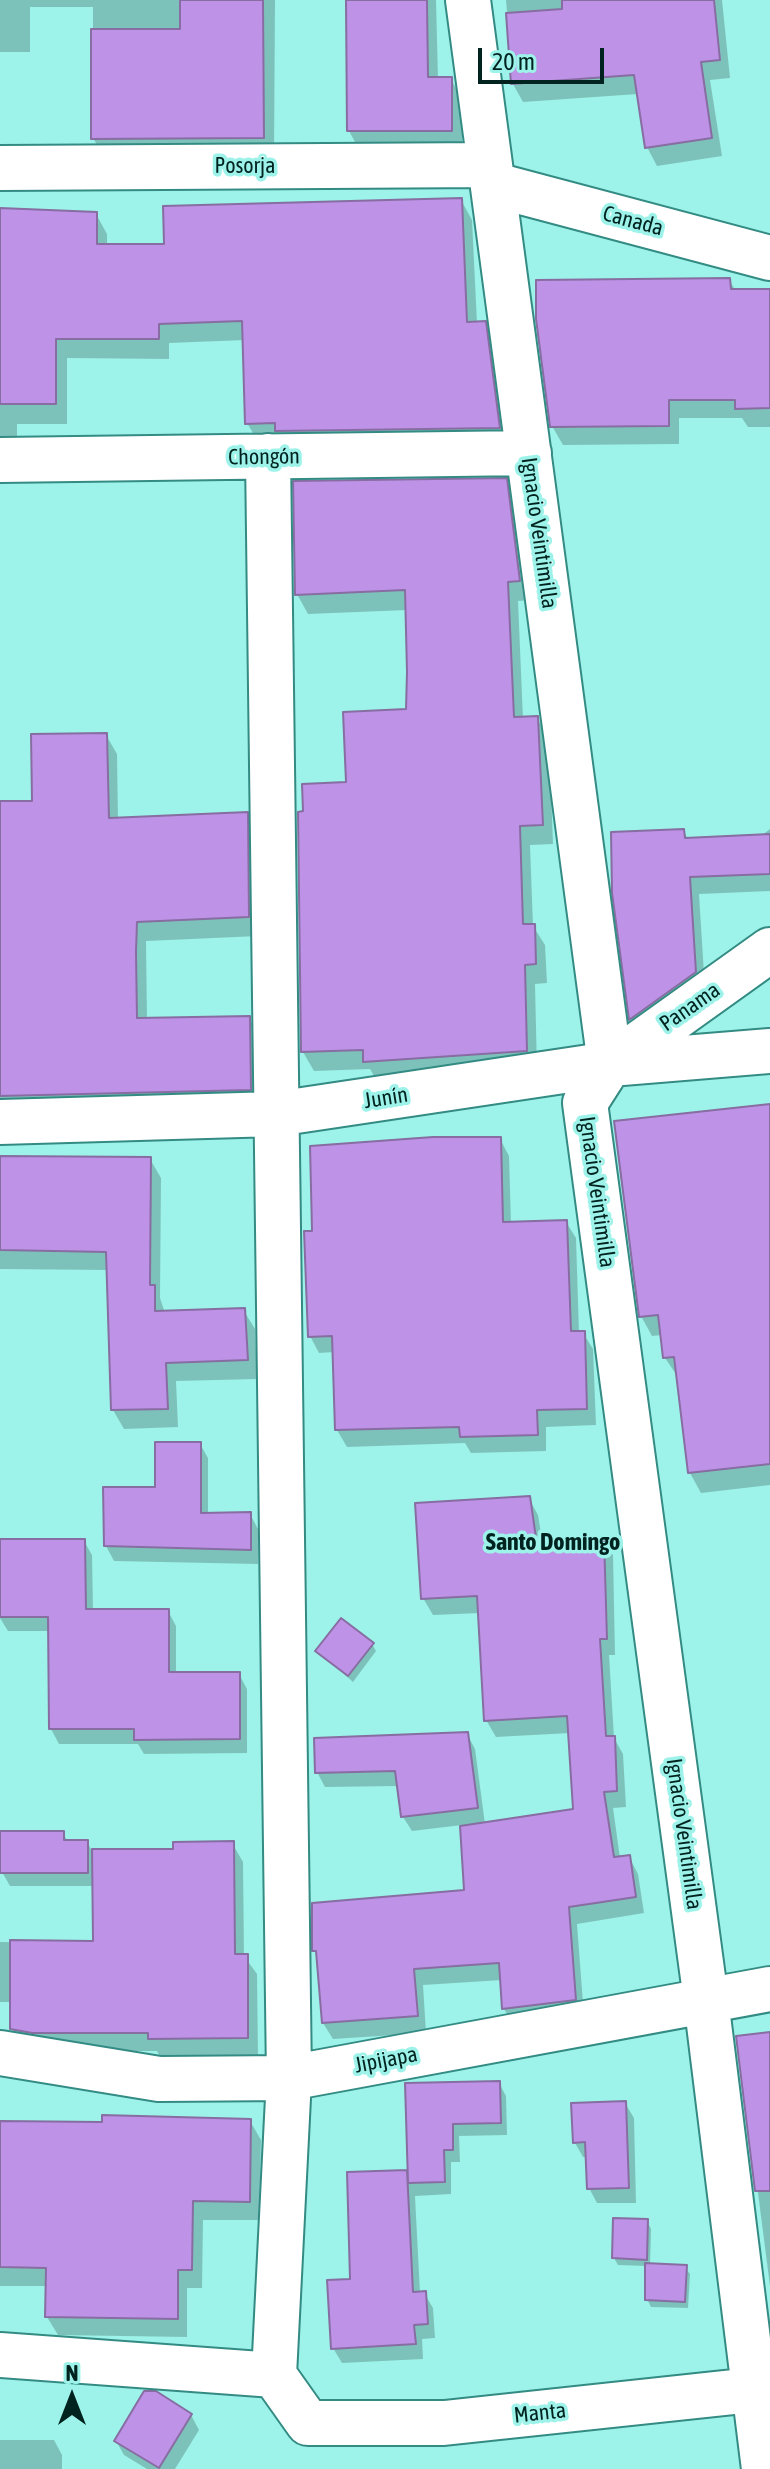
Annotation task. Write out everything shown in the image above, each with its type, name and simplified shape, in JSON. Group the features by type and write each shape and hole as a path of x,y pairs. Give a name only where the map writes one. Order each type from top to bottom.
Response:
{"street":[{"name":"Ignacio Veintimilla","path":"468,0 610,1064 585,1103 761,2390 764,2469"},
{"name":"Posorja","path":"0,168 492,175"},
{"name":"Canada","path":"492,175 770,258"},
{"name":"Chongón","path":"0,460 529,453"},
{"path":"0,2355 274,2375 289,2078 268,456"},
{"name":"Panama","path":"610,1064 770,950"},
{"name":"Junín","path":"0,1122 276,1114 610,1064 770,1051"},
{"name":"Jipijapa","path":"0,2053 159,2079 289,2078 770,1989"},
{"name":"Manta","path":"274,2375 308,2423 444,2423 761,2390"}],"building":[{"path":"180,0 263,0 264,138 91,139 91,29 180,29"},
{"path":"346,0 427,0 428,77 452,77 452,131 347,131"},
{"path":"562,0 714,0 720,60 701,62 712,138 645,148 634,75 511,84 506,13 562,9"},
{"path":"462,198 467,322 486,321 500,428 275,431 275,423 245,424 242,321 159,324 159,339 56,339 56,404 0,404 0,208 97,212 97,244 164,244 163,206"},
{"path":"730,278 731,289 770,289 770,408 735,409 735,400 669,400 669,426 550,427 536,319 536,280"},
{"path":"507,478 520,581 508,582 514,717 538,716 543,825 520,826 523,924 535,924 536,964 525,965 527,1051 363,1062 363,1050 301,1052 298,812 303,811 302,784 346,782 343,712 406,709 407,672 405,590 295,595 293,481"},
{"path":"107,733 109,818 248,812 249,917 137,922 136,952 137,1018 250,1016 251,1090 0,1096 0,801 32,801 31,734"},
{"path":"684,829 685,838 770,834 770,874 690,877 696,972 629,1020 612,893 611,832"},
{"path":"770,1104 770,1464 688,1473 674,1357 663,1358 658,1315 639,1317 614,1121"},
{"path":"433,1137 501,1137 503,1222 567,1220 571,1331 585,1331 587,1409 537,1410 538,1435 460,1437 459,1427 335,1430 332,1336 308,1337 304,1231 312,1231 310,1146"},
{"path":"0,1156 151,1157 150,1285 155,1285 155,1311 245,1308 248,1360 166,1363 168,1409 111,1410 106,1252 0,1250"},
{"path":"155,1442 201,1442 201,1513 251,1512 251,1550 104,1546 103,1487 155,1487"},
{"path":"530,1496 536,1538 604,1537 607,1639 600,1639 606,1736 615,1736 617,1791 604,1792 614,1857 630,1855 636,1897 569,1907 576,2000 502,2009 499,1963 414,1969 418,2016 322,2023 316,1951 312,1951 312,1903 464,1890 460,1826 573,1809 567,1716 484,1721 477,1596 421,1599 415,1503"},
{"path":"0,1539 85,1539 86,1609 169,1609 169,1672 240,1672 240,1739 134,1740 134,1729 49,1729 48,1617 0,1617"},
{"path":"341,1618 374,1643 348,1676 315,1651"},
{"path":"468,1732 478,1808 401,1817 395,1771 315,1773 314,1738"},
{"path":"0,1831 64,1831 64,1840 88,1840 88,1873 0,1873"},
{"path":"234,1841 235,1954 248,1954 248,2038 148,2039 148,2033 32,2033 10,2029 10,1940 93,1941 92,1849 173,1849 173,1842"},
{"path":"770,2032 770,2191 755,2191 736,2036"},
{"path":"500,2081 501,2123 453,2124 453,2150 444,2150 445,2182 408,2183 405,2083"},
{"path":"626,2101 629,2188 587,2189 585,2142 573,2143 571,2103"},
{"path":"102,2115 251,2119 250,2202 193,2201 192,2270 178,2270 178,2319 45,2317 46,2268 0,2267 0,2121 102,2122"},
{"path":"407,2170 413,2292 426,2291 428,2324 414,2325 416,2344 331,2349 327,2280 350,2279 347,2172"},
{"path":"613,2218 648,2219 647,2260 612,2258"},
{"path":"645,2263 687,2265 685,2302 645,2300"},
{"path":"144,2391 156,2391 192,2414 159,2468 114,2441"}],"district":[{"name":"Santo Domingo","path":"553,1542"}]}
